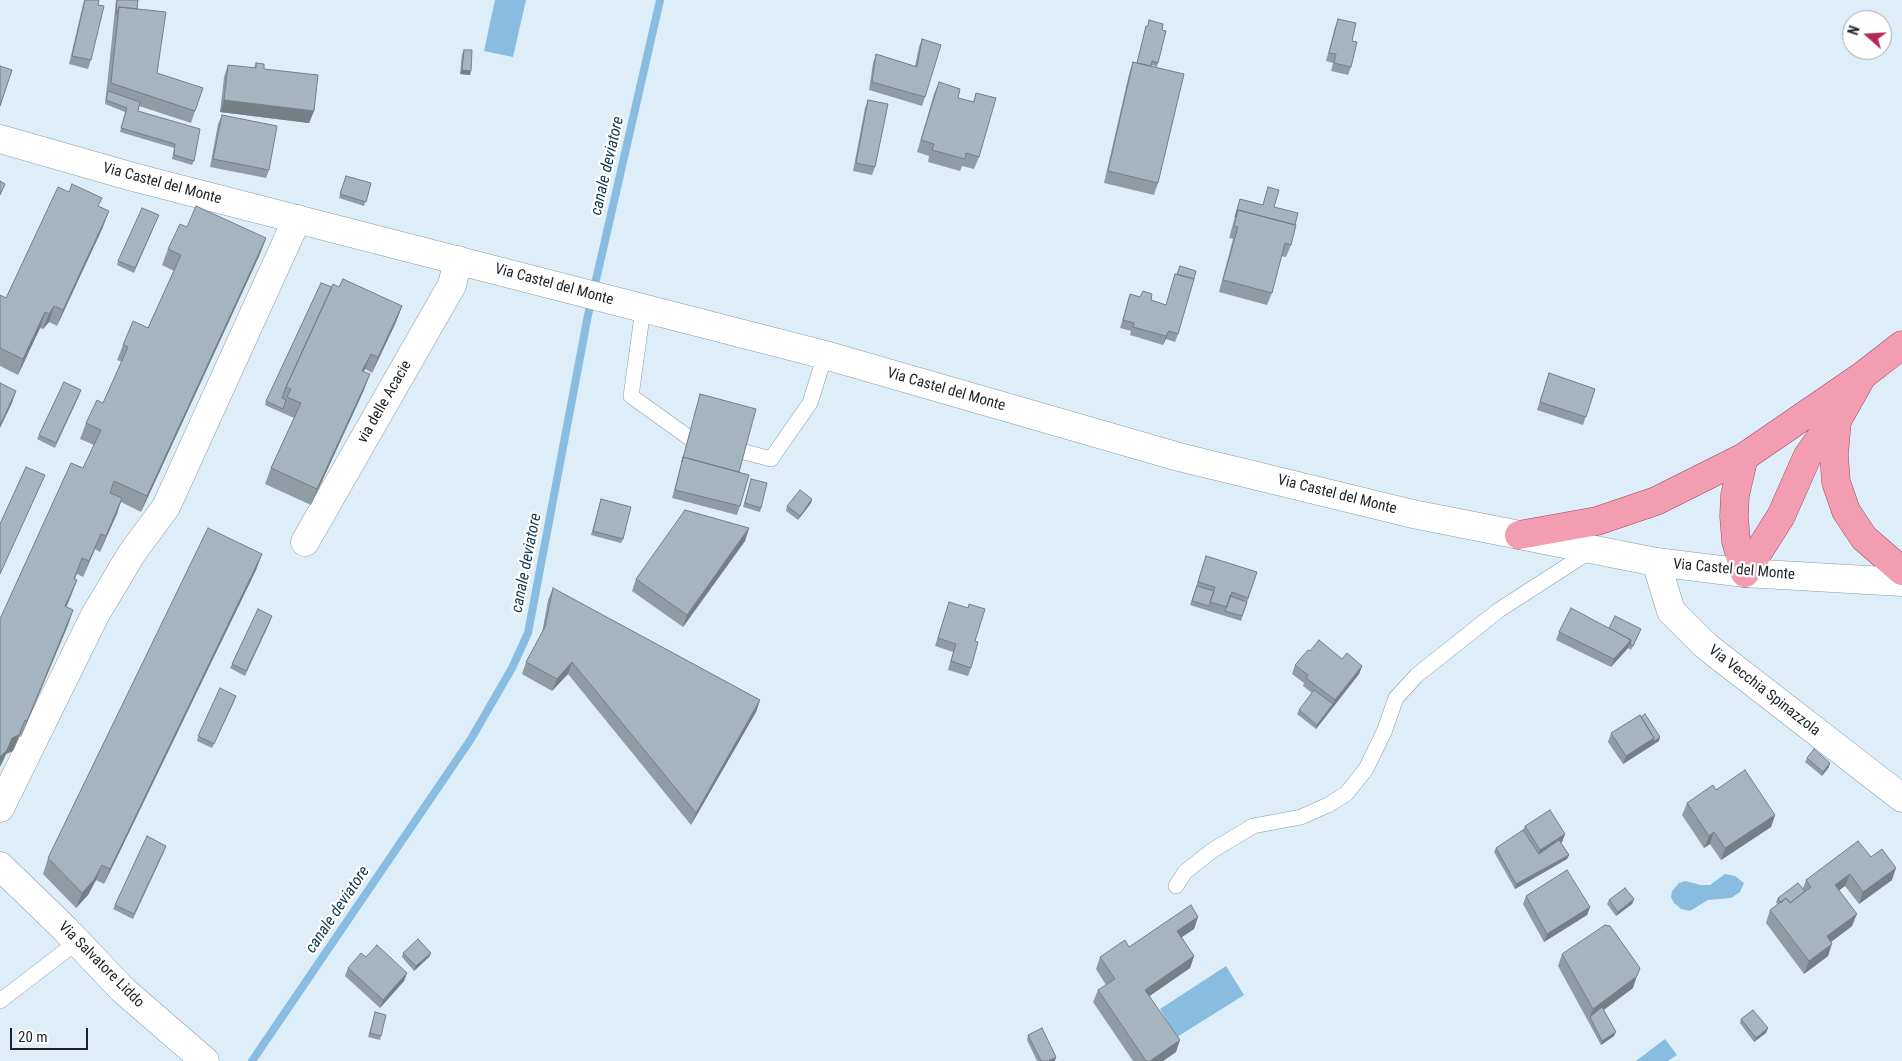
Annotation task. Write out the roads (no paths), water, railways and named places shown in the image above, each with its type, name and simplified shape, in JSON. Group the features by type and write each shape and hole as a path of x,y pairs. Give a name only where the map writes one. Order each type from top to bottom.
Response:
{"main road":[{"name":"Via Castel del Monte","path":"0,140 133,177 825,355 1179,458 1413,514 1656,562 1745,573 1902,582"},
{"path":"0,808 95,615 132,553 166,507 298,219"},
{"name":"via delle Acacie","path":"305,542 452,285 458,260"},
{"path":"1519,535 1597,521 1656,501 1744,457 1862,376 1902,345"},
{"path":"1745,573 1781,516 1807,457 1821,437 1837,421 1862,376"},
{"path":"1837,421 1834,455 1836,482 1846,511 1864,538 1902,571"},
{"path":"1744,457 1735,494 1734,516 1736,541 1745,573"},
{"name":"Via Vecchia Spinazzola","path":"1656,562 1671,611 1706,646 1902,798"},
{"name":"Via Salvatore Liddo","path":"0,866 123,990 205,1061"}],"lane":[{"path":"643,309 631,396 688,436 772,459 810,403 825,355"},
{"path":"1176,886 1186,872 1213,850 1252,826 1301,816 1328,805 1346,794 1366,769 1384,732 1396,698 1417,675 1499,610 1593,550"},
{"path":"0,1001 77,942"}],"water":[{"path":"495,0 526,0 513,57 484,51"},
{"path":"1725,874 1735,876 1744,883 1740,892 1731,898 1708,900 1690,911 1681,909 1674,903 1671,897 1672,891 1679,883 1685,881 1710,885"},
{"path":"1226,966 1244,995 1177,1037 1160,1009"},
{"path":"1665,1039 1677,1055 1668,1061 1636,1061"}],"waterway":[{"name":"canale deviatore","path":"252,1061 471,739 512,668 528,633 588,315 660,0"}]}
